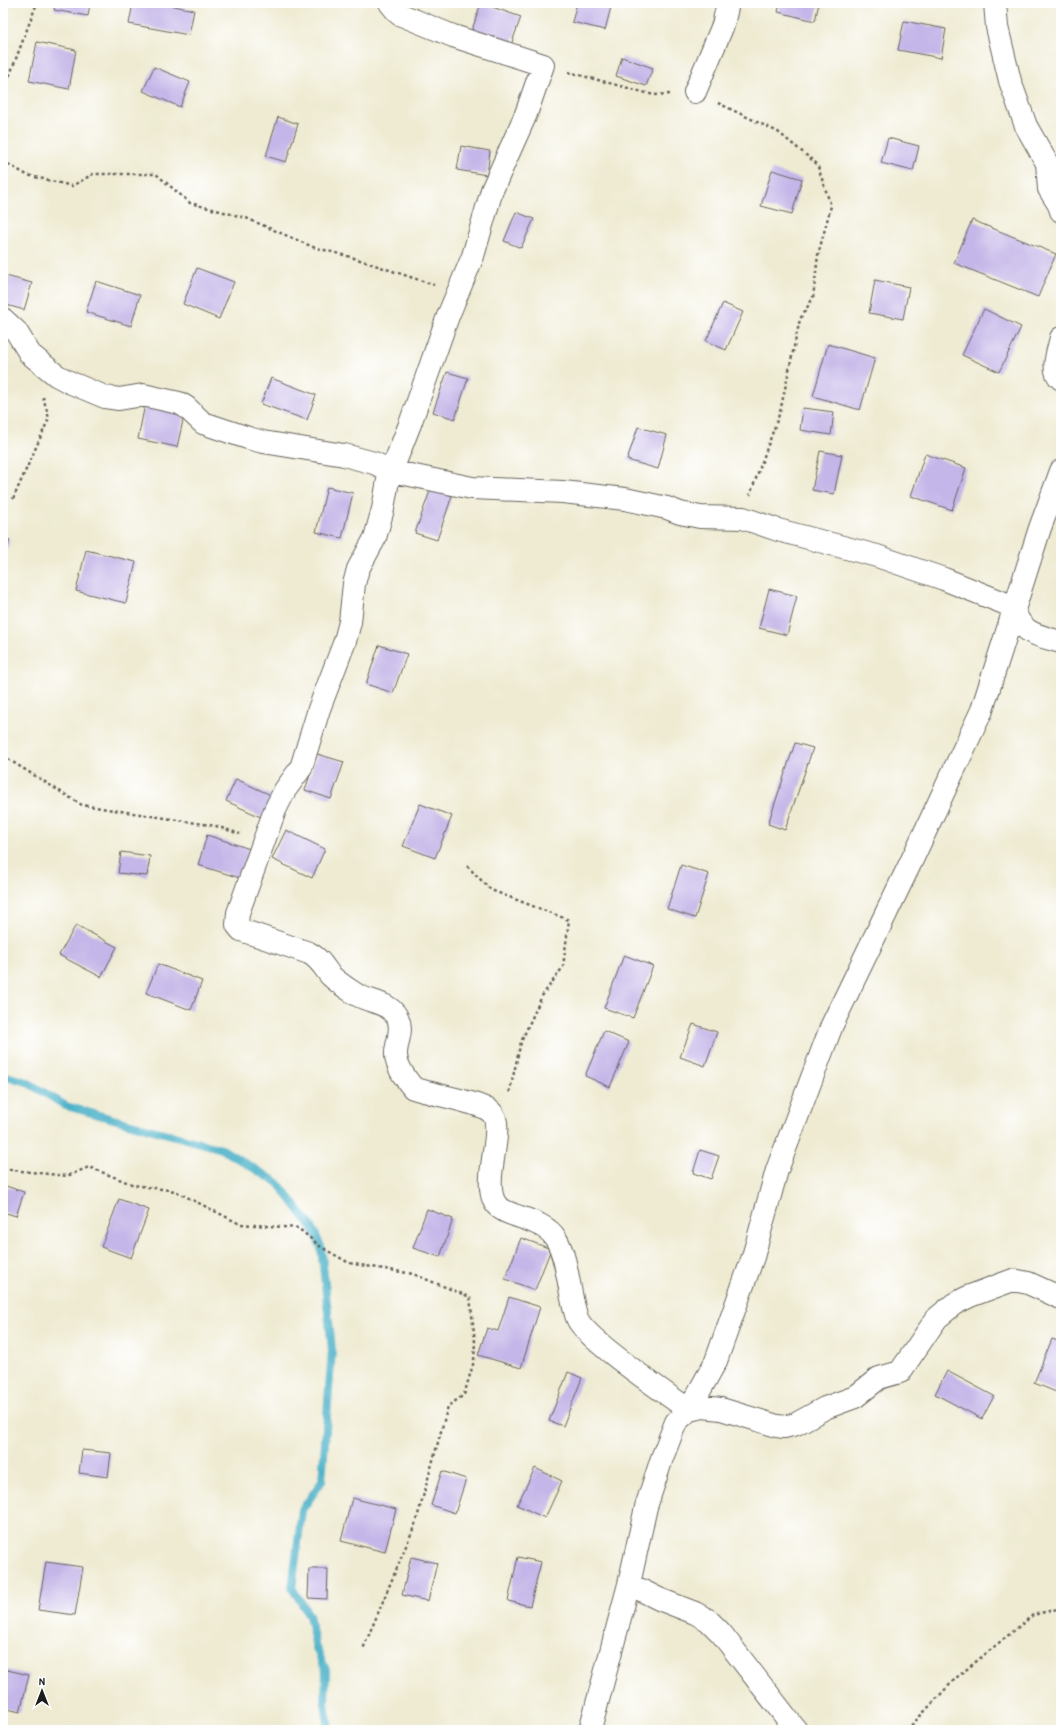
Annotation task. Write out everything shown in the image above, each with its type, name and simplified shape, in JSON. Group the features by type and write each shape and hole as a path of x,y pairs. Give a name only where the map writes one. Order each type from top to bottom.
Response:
{"street":[{"path":"390,3 399,14 453,36 543,65 526,114 492,190 474,256 448,316 437,350 385,487 383,509 375,538 358,569 354,584 350,622 345,641 319,709 301,768 285,790 262,842 238,913 237,924 241,930 309,952 317,957 331,976 340,984 364,999 386,1005 393,1011 398,1020 400,1030 396,1054 401,1070 413,1088 485,1108 492,1112 496,1119 496,1134 490,1173 491,1188 495,1204 503,1210 546,1227 557,1239 562,1254 577,1319 584,1330 621,1361 689,1410 710,1407 777,1426 784,1427 796,1424 825,1408 855,1397 879,1378 900,1372 916,1346 937,1318 954,1304 970,1296 1013,1280 1028,1284 1061,1298"},
{"path":"695,92 723,25 728,3"},
{"path":"995,3 997,27 1010,81 1026,126 1046,163 1049,189 1061,211"},
{"path":"3,319 16,331 30,354 56,375 69,382 105,397 119,399 143,395 163,398 179,403 186,407 203,423 248,438 271,444 344,455 374,463 391,472 472,488 563,492 625,499 700,517 743,518 778,530 877,556 944,579 1014,607"},
{"path":"1061,338 1055,366 1058,376 1061,379"},
{"path":"590,1730 629,1584 646,1506 662,1458 676,1422 689,1410 716,1362 753,1257 777,1170 832,1025 907,871 982,710 1040,528 1061,471"},
{"path":"1014,607 1015,616 1024,628 1030,632 1061,642"},
{"path":"629,1584 708,1620 724,1637 796,1730"}],"path":[{"path":"3,93 37,3"},
{"path":"543,65 654,95 695,92 778,132 817,164 831,206 818,255 813,298 800,319 780,412 756,475 743,518"},
{"path":"3,161 28,175 72,186 93,174 156,174 190,203 246,218 313,248 351,257 458,294"},
{"path":"13,499 49,418 30,354"},
{"path":"3,756 82,805 216,826 262,842"},
{"path":"467,866 491,890 569,920 563,967 542,996 521,1042 507,1098 496,1119"},
{"path":"3,1169 67,1176 89,1167 134,1185 175,1191 240,1224 298,1228 321,1247 349,1263 413,1274 470,1297 475,1342 474,1361 464,1394 448,1406 416,1522 363,1649"},
{"path":"907,1730 956,1678 1033,1615 1061,1608"}],"building":[{"path":"55,3 90,3 88,16 54,10"},
{"path":"133,3 159,3 194,10 189,35 129,24"},
{"path":"481,3 521,17 511,45 472,30"},
{"path":"577,3 612,3 605,30 572,22"},
{"path":"780,3 819,3 815,21 778,12"},
{"path":"904,21 946,29 941,58 898,50"},
{"path":"37,42 76,50 69,89 29,81"},
{"path":"622,57 653,68 646,86 616,76"},
{"path":"154,67 190,82 180,107 143,91"},
{"path":"278,117 298,124 286,162 266,156"},
{"path":"888,138 919,146 913,171 881,163"},
{"path":"461,146 490,151 487,175 457,170"},
{"path":"772,170 802,179 792,214 761,206"},
{"path":"516,212 534,219 521,248 504,241"},
{"path":"972,220 1056,254 1038,297 954,263"},
{"path":"197,268 234,282 219,319 183,304"},
{"path":"6,276 32,283 24,310 3,304 3,285"},
{"path":"875,280 909,287 903,319 869,313"},
{"path":"96,281 140,295 131,326 86,312"},
{"path":"723,303 743,312 726,350 706,341"},
{"path":"984,309 1021,327 999,372 962,355"},
{"path":"828,344 875,358 860,410 813,396"},
{"path":"447,372 468,378 455,419 433,412"},
{"path":"271,378 316,395 307,420 261,404"},
{"path":"145,404 185,412 177,447 138,439"},
{"path":"803,408 834,412 831,435 800,430"},
{"path":"638,427 667,435 658,469 627,460"},
{"path":"820,451 842,455 834,494 812,490"},
{"path":"925,454 966,468 952,510 911,496"},
{"path":"327,487 353,493 342,538 316,532"},
{"path":"431,488 452,496 437,540 415,533"},
{"path":"3,538 10,540 3,558"},
{"path":"86,550 136,562 126,603 76,591"},
{"path":"769,589 797,596 787,635 759,628"},
{"path":"379,645 407,654 393,693 366,684"},
{"path":"795,743 813,748 785,830 768,824"},
{"path":"317,754 344,762 331,799 305,790"},
{"path":"236,779 275,797 265,819 226,801"},
{"path":"420,804 452,816 435,858 403,846"},
{"path":"286,830 325,849 312,878 272,859"},
{"path":"207,835 253,850 243,879 198,865"},
{"path":"121,852 150,856 147,876 118,873"},
{"path":"681,865 709,874 695,918 667,909"},
{"path":"76,925 117,947 101,977 59,955"},
{"path":"624,955 653,966 633,1018 604,1008"},
{"path":"158,964 202,981 191,1010 146,993"},
{"path":"693,1024 717,1032 705,1066 680,1057"},
{"path":"604,1031 629,1042 610,1087 585,1076"},
{"path":"700,1150 719,1156 711,1179 693,1173"},
{"path":"3,1185 24,1192 16,1216 3,1212"},
{"path":"119,1199 149,1210 131,1258 101,1247"},
{"path":"427,1209 453,1219 440,1257 413,1248"},
{"path":"521,1238 551,1249 535,1290 505,1279"},
{"path":"509,1297 540,1307 521,1368 478,1355 487,1328 498,1331"},
{"path":"1052,1339 1061,1342 1061,1394 1034,1383"},
{"path":"947,1371 994,1396 982,1419 935,1394"},
{"path":"568,1372 582,1378 563,1426 549,1421"},
{"path":"82,1450 111,1453 108,1477 79,1473"},
{"path":"535,1468 562,1481 545,1518 517,1505"},
{"path":"442,1471 466,1479 455,1513 431,1505"},
{"path":"352,1498 396,1509 385,1552 341,1541"},
{"path":"411,1557 437,1563 428,1601 402,1595"},
{"path":"518,1557 541,1562 530,1606 508,1601"},
{"path":"46,1562 83,1567 75,1615 38,1610"},
{"path":"309,1569 328,1569 327,1599 308,1598"},
{"path":"3,1669 29,1675 20,1712 3,1708"}],"waterway":[{"path":"3,1075 27,1082 66,1106 222,1149 278,1183 312,1227 321,1247 332,1350 322,1481 302,1510 292,1588 309,1615 316,1648 326,1670 325,1703 329,1730"}]}
